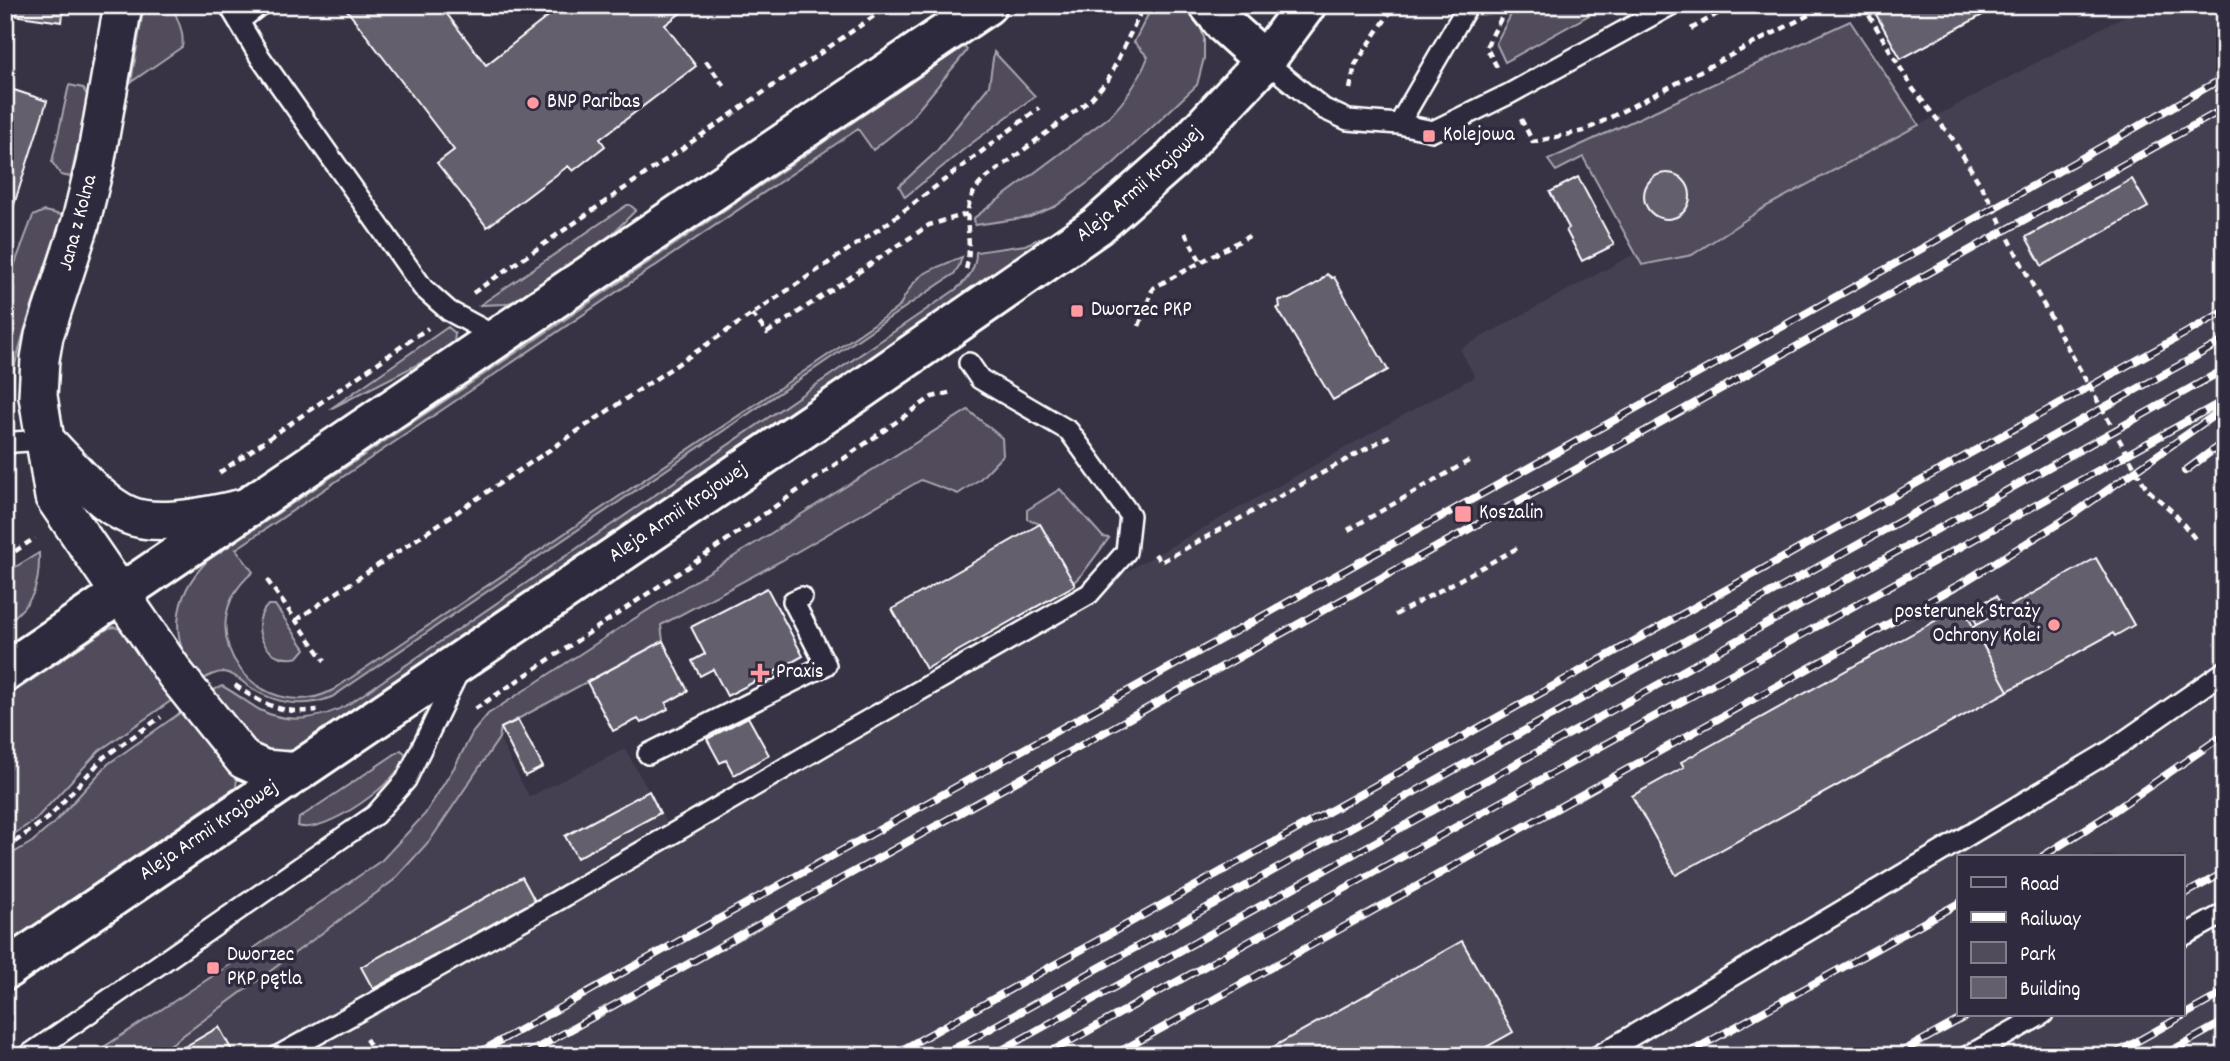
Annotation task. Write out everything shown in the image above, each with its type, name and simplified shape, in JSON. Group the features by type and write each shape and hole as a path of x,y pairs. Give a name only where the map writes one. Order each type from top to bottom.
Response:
{"street":[{"name":"Jana z Kolna","path":"123,5 95,164 80,225 44,336 40,359 38,396 54,497 176,675 244,760 264,769 299,772"},
{"path":"5,672 987,5"},
{"path":"1209,5 1226,25 1265,61"},
{"name":"Aleja Armii Krajowej","path":"5,970 1097,226 1173,159 1265,61 1306,5"},
{"path":"44,440 100,495 127,515 143,520 163,521 251,507"}],"lane":[{"path":"260,5 234,13 260,57 423,288 449,311 499,338"},
{"path":"1399,124 1468,5"},
{"path":"1265,61 1324,109 1348,120 1399,124 1433,131 1509,94 1671,5"},
{"path":"278,1056 555,902 1089,594 1126,552 1129,515 1069,431 980,379 969,363"},
{"path":"5,445 44,440"},
{"path":"649,754 826,665 793,601 802,597"},
{"path":"27,1056 375,815 406,780 464,659"},
{"path":"1598,1056 2110,751 2225,671"},
{"path":"2184,935 2225,913"},
{"path":"1968,1056 2039,1016"}],"path":[{"path":"471,294 890,5"},
{"path":"962,275 969,257 967,214 970,196 978,185 1081,108 1108,80 1144,5"},
{"path":"1349,101 1354,65 1395,5"},
{"path":"1497,67 1486,47 1508,5"},
{"path":"1518,114 1533,142 1584,131 1828,5"},
{"path":"1863,5 1913,89 1952,138 1989,200 2147,489 2174,513 2197,541"},
{"path":"705,61 726,89"},
{"path":"296,620 884,225 1039,108"},
{"path":"752,314 767,334 929,226 967,214"},
{"path":"1185,233 1201,262"},
{"path":"1139,326 1153,288 1249,236"},
{"path":"210,479 437,321"},
{"path":"473,710 705,556 932,397 948,391 959,394"},
{"path":"1129,515 1161,562 1393,434"},
{"path":"1348,530 1472,458"},
{"path":"5,558 35,538"},
{"path":"1395,615 1521,547"},
{"path":"267,580 325,661"},
{"path":"228,681 254,699 280,710 321,709"},
{"path":"5,849 48,817 104,757 164,715"}],"shaded area":[{"path":"2145,5 2225,5 2225,1056 155,1056 394,880 431,839 499,738 529,797 625,749 670,829 1475,377 1460,349 1634,254 1642,265 1692,255 1765,207"}],"green space":[{"path":"144,5 172,5 183,42 182,47 131,82"},
{"path":"1153,5 1190,5 1197,16 1204,38 1204,58 1197,85 1112,165 1056,206 1030,217 975,225 974,218 1109,117 1121,104 1148,57 1134,42"},
{"path":"1516,5 1607,5 1505,62 1496,43"},
{"path":"1850,21 1919,125 1765,207 1692,255 1642,265 1583,157 1556,171 1548,160"},
{"path":"963,47 967,49 966,52 907,123 873,150 858,129 236,549 253,572 233,596 226,621 228,646 239,668 257,685 280,696 306,699 333,690 899,307 912,285 924,274 962,257 954,274 332,697 299,704 279,701 224,672 199,682 183,651 178,620 186,590 207,561"},
{"path":"994,52 1035,96 905,197 899,186 936,152 989,86"},
{"path":"69,85 83,88 88,97 71,177 61,175 52,162"},
{"path":"627,205 636,210 594,252 525,298 505,304 480,305"},
{"path":"44,211 62,215 20,346 14,372 11,407 5,418 5,290 33,216"},
{"path":"1059,230 292,750 276,751 252,744 234,727 207,693 222,686 260,710 282,718 294,719 328,713 349,704 955,290 970,274 975,264 976,252 1025,245"},
{"path":"448,327 455,333 454,343 450,348 330,409"},
{"path":"968,410 1002,438 1003,455 980,479 958,494 921,480 781,561 661,625 663,641 501,728 499,738 431,839 394,880 155,1056 90,1056 228,966 382,860 425,814 473,732 488,714 629,622"},
{"path":"1060,489 1103,537 1109,538 1073,583 1040,524 1027,519 1027,510"},
{"path":"39,553 38,576 33,594 5,625 5,573"},
{"path":"268,605 275,605 305,649 298,657 278,656 264,643 259,624"},
{"path":"115,627 124,632 175,698 99,751 35,820 5,840 5,698 109,628"},
{"path":"184,710 237,778 236,787 5,945 5,858 32,842 54,823 108,764"},
{"path":"401,750 406,754 402,765 392,778 361,804 325,823 310,827 298,826 299,818"}],"building":[{"path":"5,5 64,5 62,22 5,14"},
{"name":"BNP Paribas","path":"343,5 440,5 486,65 551,14 545,5 691,5 665,25 696,66 600,139 605,146 573,171 568,166 487,227 437,163 454,150"},
{"path":"1879,5 2001,5 1901,59 1873,9"},
{"path":"5,87 47,101 12,211 5,210"},
{"path":"1667,173 1684,179 1690,196 1684,213 1667,219 1650,213 1644,196 1650,179"},
{"path":"1578,177 1614,245 1582,261 1550,192"},
{"path":"2132,179 2148,207 2042,266 2026,237"},
{"path":"1327,274 1334,277 1388,370 1333,400 1277,308 1280,307 1279,300 1289,299 1319,282"},
{"path":"1040,524 1075,585 926,669 892,609"},
{"name":"posterunek Straży Ochrony Kolei","path":"2096,558 2134,625 2115,636 2113,633 2008,691 1973,627"},
{"path":"767,588 803,656 757,684 756,681 727,696 713,669 700,676 692,661 705,654 691,627"},
{"path":"1996,596 2004,609 1977,624 1969,610"},
{"path":"1962,606 2008,691 1676,875 1632,796 1684,767 1681,762"},
{"path":"663,641 688,691 666,703 668,709 641,723 638,719 613,731 587,682"},
{"path":"748,717 769,755 734,775 726,760 720,763 707,739"},
{"path":"518,720 543,767 525,776 501,728"},
{"path":"649,791 660,813 577,858 565,836"},
{"path":"522,877 535,901 373,989 361,967"},
{"path":"1462,941 1513,1032 1483,1049 1487,1056 1257,1056"},
{"path":"219,1027 235,1056 178,1056 176,1052"}],"railway":[{"path":"473,1056 2225,77"},
{"path":"523,1056 2225,108"},
{"path":"891,1056 2225,311"},
{"path":"941,1056 2225,340"},
{"path":"991,1056 2225,369"},
{"path":"1043,1056 2225,400"},
{"path":"1112,1056 1962,583 2072,515 2216,414"},
{"path":"2185,471 2225,441"},
{"path":"2045,855 2225,734"},
{"path":"2184,894 2225,872"},
{"path":"1683,1056 1957,904"},
{"path":"2184,1015 2225,992"},
{"path":"1894,1056 1966,1016"},
{"path":"2111,1056 2182,1016"},
{"path":"2162,1056 2225,1021"}],"place":[{"name":"BNP Paribas","path":"533,103"},
{"name":"Kolejowa","path":"1429,136"},
{"name":"Dworzec PKP","path":"1077,311"},
{"name":"Koszalin","path":"1463,514"},
{"name":"posterunek Straży Ochrony Kolei","path":"2054,625"},
{"name":"Praxis","path":"760,673"},
{"name":"Dworzec PKP pętla","path":"213,968"}]}
